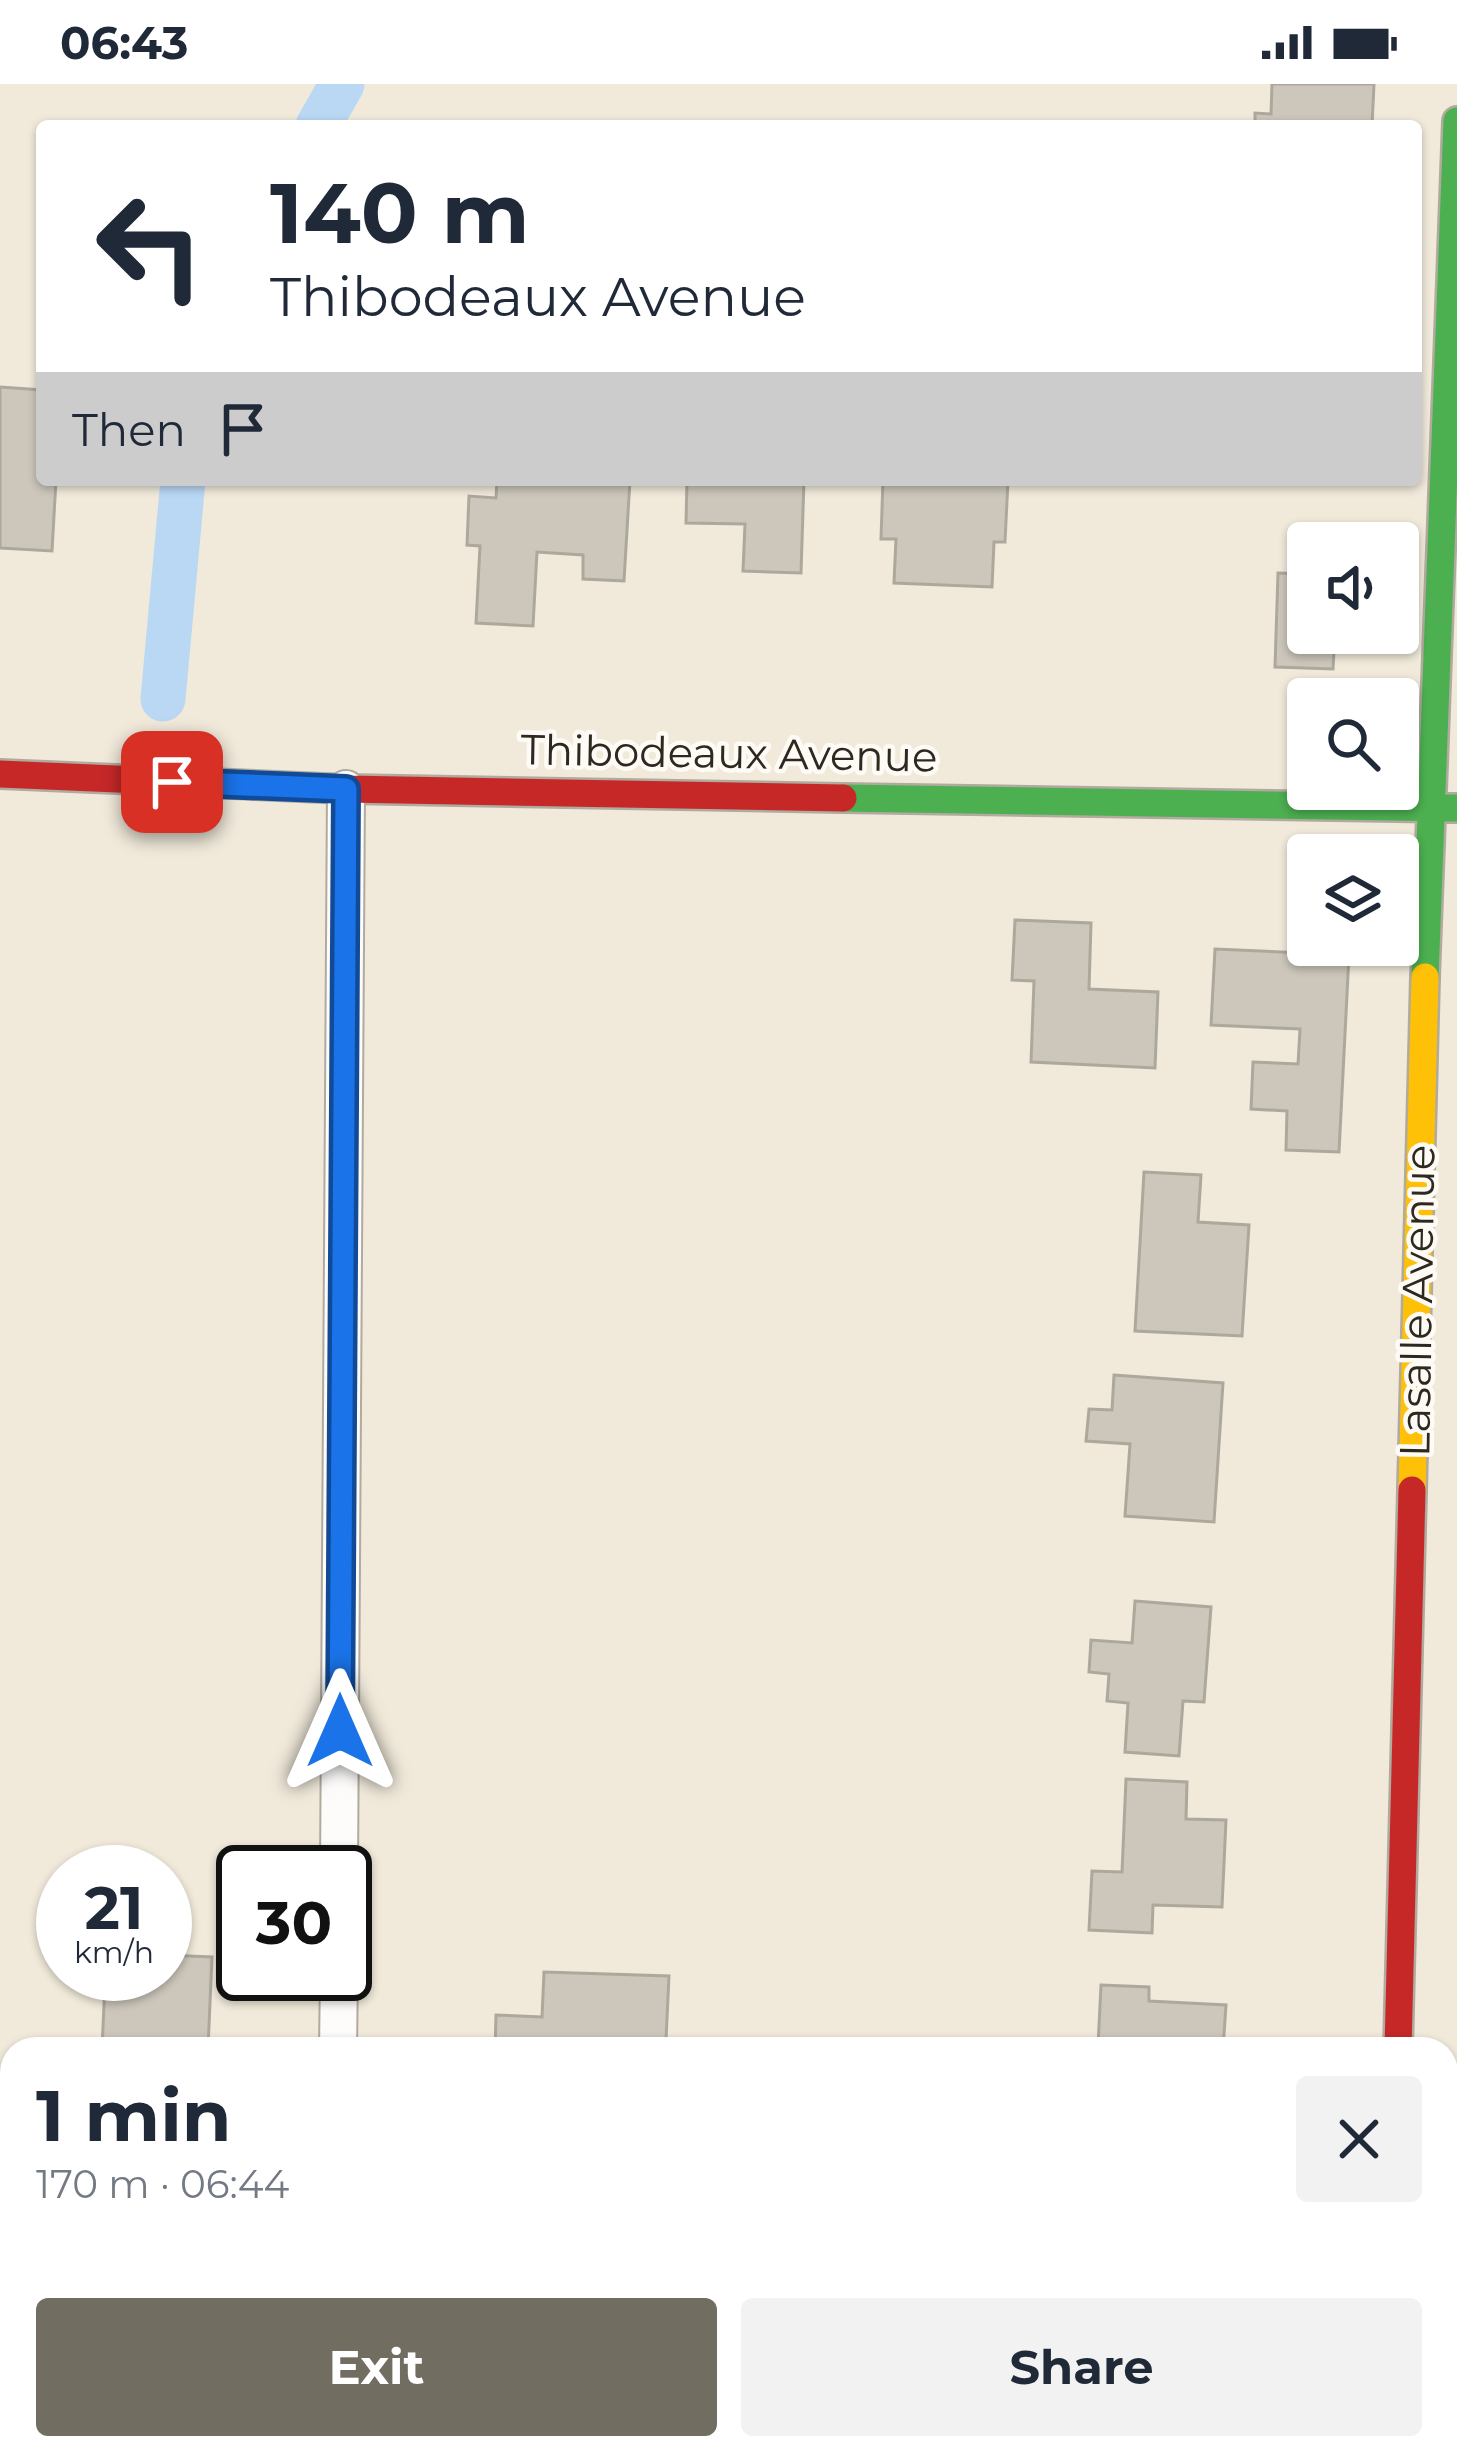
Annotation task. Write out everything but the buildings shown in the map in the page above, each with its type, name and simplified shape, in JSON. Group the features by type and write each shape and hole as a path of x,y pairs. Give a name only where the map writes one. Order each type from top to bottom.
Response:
{"street":[{"name":"Lasalle Avenue","path":"1398,2037 1443,807 1457,121"},
{"name":"Thibodeaux Avenue","path":"0,774 346,789 1443,807"},
{"path":"339,1845 346,789"},
{"path":"338,2001 338,2037"}],"waterway":[{"path":"321,120 342,84"},
{"path":"163,699 182,486"}],"traffic: fast":[{"path":"1425,977 1457,121"},
{"path":"843,798 1457,808"}],"traffic: slow":[{"path":"1412,1490 1425,977"}],"traffic: jam":[{"path":"0,774 346,789 843,798"},
{"path":"1398,2037 1412,1490"}],"route":[{"path":"172,782 346,789 340,1731"}]}
